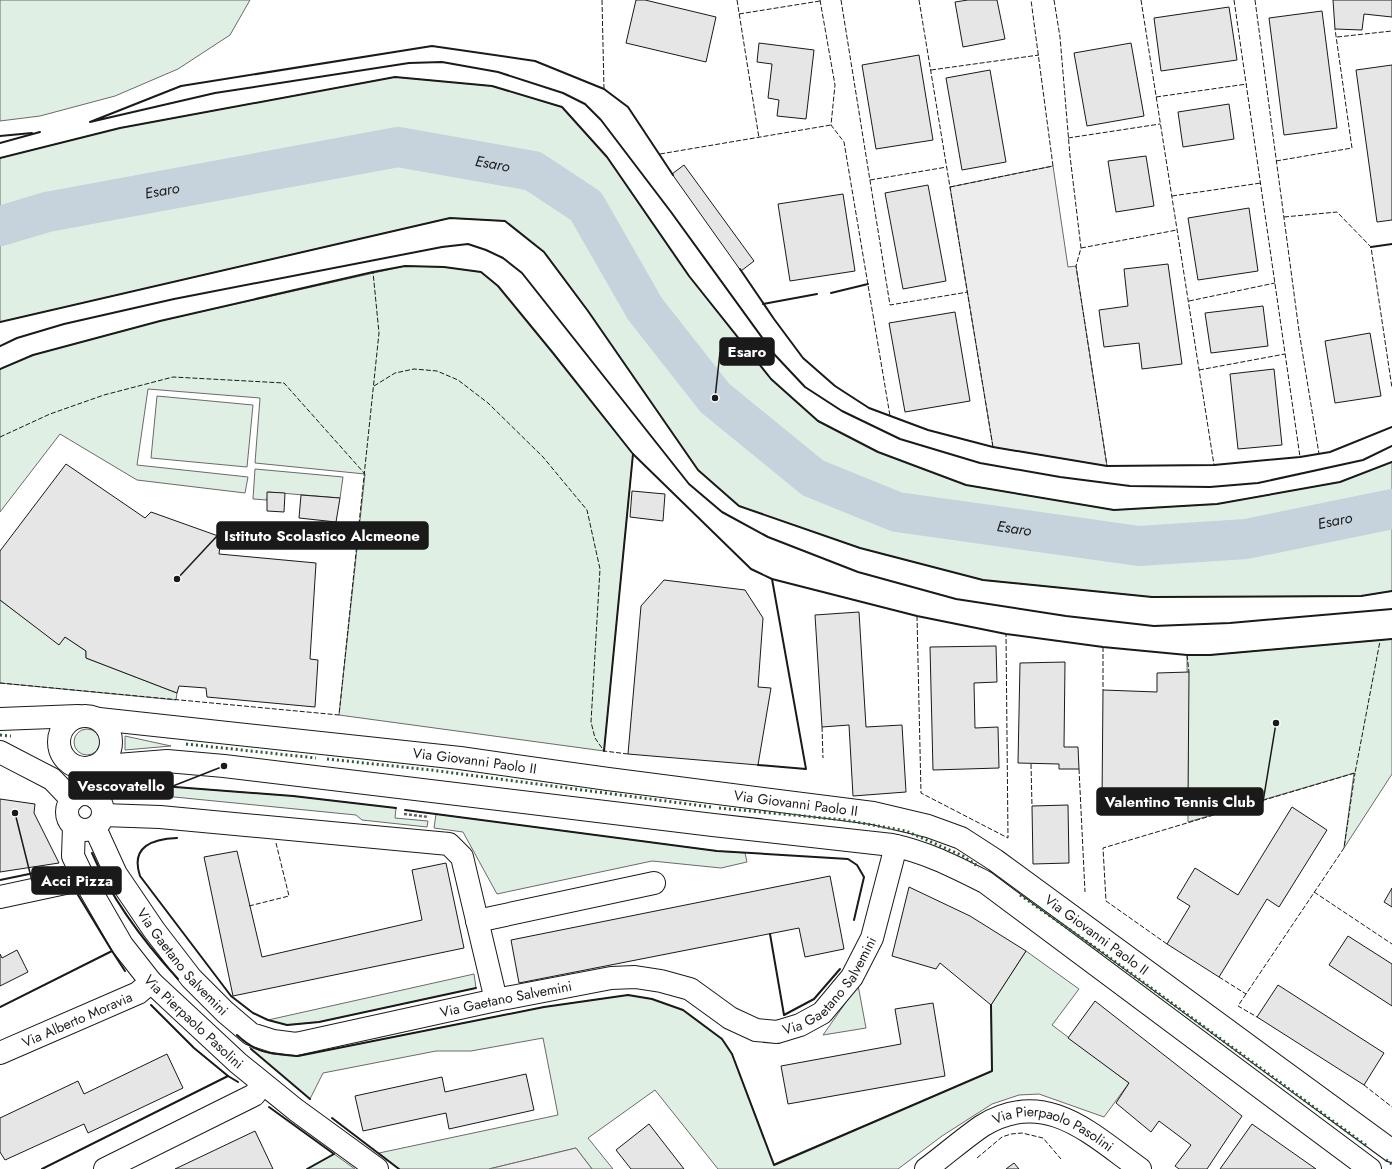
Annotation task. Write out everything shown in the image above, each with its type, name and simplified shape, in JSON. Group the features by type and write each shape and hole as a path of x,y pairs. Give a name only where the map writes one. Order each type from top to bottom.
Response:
{"street":[{"name":"Via Giovanni Paolo II","path":"0,719 89,717 460,758 616,780 873,812 928,826 961,838 996,860 1392,1151"},
{"path":"89,717 106,724 112,741 106,758 100,764 84,767 63,756 59,740 65,725 89,717"},
{"name":"Via Giovanni Paolo II","path":"0,752 84,767 167,761 313,776 676,821 896,846 947,862 984,882 1370,1169"},
{"path":"0,752 52,778 72,800 85,794 92,817"},
{"path":"92,817 121,776 167,761"},
{"path":"92,817 160,817 449,844 462,857 496,1000"},
{"name":"Via Pierpaolo Pasolini","path":"92,817 74,856 84,879 122,945 151,982 238,1063 263,1084 377,1169"},
{"name":"Via Gaetano Salvemini","path":"92,817 116,874 154,930 191,978 225,1012 252,1034 273,1041 296,1044 496,1000 611,978 635,976 690,989 730,1018 756,1030 777,1032 800,1025 822,1013 852,977 872,938 896,846"},
{"path":"0,897 84,879"},
{"path":"477,921 654,883"},
{"name":"Via Alberto Moravia","path":"0,1053 138,993 151,982"},
{"path":"105,1169 254,1095 263,1084"},
{"name":"Via Pierpaolo Pasolini","path":"926,1169 983,1126 1016,1111 1048,1112 1080,1125 1140,1169"}],"path":[{"path":"404,814 429,817"}],"green space":[{"path":"0,0 250,0 230,35 178,69 115,96 40,116 0,121"},
{"path":"395,77 492,86 562,107 607,157 689,276 771,379 818,421 878,452 966,485 1114,510 1217,504 1340,482 1392,462 1392,591 1361,596 1152,597 983,580 860,548 739,506 698,470 588,311 544,252 505,221 450,218 0,322 0,158 120,128"},
{"path":"405,266 444,267 481,272 498,286 633,454 604,751 339,715 365,474 255,463 260,398 148,389 137,465 248,477 245,493 137,480 60,434 0,512 0,369 33,355 160,321"},
{"path":"157,396 253,405 247,467 151,458"},
{"path":"255,469 343,477 340,498 268,492 267,500 253,499"},
{"path":"0,600 59,644 65,637 86,651 86,658 177,693 176,700 0,683"},
{"path":"1392,639 1392,774 1344,848 1354,773 1188,822 1187,655 1210,655"},
{"path":"87,729 96,733 100,742 96,751 87,755 78,751 74,742 78,733"},
{"path":"125,736 171,746 125,750"},
{"path":"136,784 293,796 396,808 395,818 428,821 427,827 362,820 356,815 144,794"},
{"path":"436,814 717,851 745,853 747,862 721,868 652,861 497,894 463,832 434,828"},
{"path":"1026,951 1079,989 1052,1025 1129,1083 1104,1117 1039,1094 1019,1095 992,1104 942,1136 898,1169 718,1169 655,1090 588,1138 613,1169 592,1169 576,1148 489,1169 399,1169 379,1153 558,1115 543,1038 471,1051 436,1051 323,1073 310,1099 249,1047 272,1054 298,1056 544,1007 628,995 652,999 683,1010 722,1039 732,1054 774,1164 992,1071 991,1005"},
{"path":"474,974 476,988 319,1022 287,1025 268,1020"},
{"path":"858,985 866,1028 823,1035"},
{"path":"334,1154 355,1169 307,1169"}],"shaded area":[{"path":"1053,166 1068,267 1076,266 1107,466 993,447 950,187"},
{"path":"576,1148 592,1169 489,1169"}],"building":[{"path":"636,0 645,0 716,17 706,62 626,43"},
{"path":"968,0 997,0 1005,39 963,47 955,2"},
{"path":"1333,0 1392,0 1392,17 1364,14 1362,30 1335,29"},
{"path":"1229,7 1237,60 1161,71 1154,18"},
{"path":"1322,11 1337,128 1284,135 1269,18"},
{"path":"759,43 814,50 806,119 777,116 779,100 768,98 772,64 757,62"},
{"path":"1131,43 1144,116 1087,126 1074,53"},
{"path":"919,55 933,140 876,149 862,65"},
{"path":"1392,65 1392,220 1377,222 1356,70"},
{"path":"990,70 1006,162 962,170 946,78"},
{"path":"1229,104 1234,139 1183,147 1178,112"},
{"path":"1146,156 1154,206 1116,212 1108,161"},
{"path":"684,165 754,261 741,271 672,174"},
{"path":"928,185 946,281 903,289 885,193"},
{"path":"843,194 855,271 790,281 778,204"},
{"path":"1249,208 1258,271 1198,280 1188,218"},
{"path":"1168,264 1182,364 1142,369 1139,343 1104,347 1099,310 1128,306 1124,269"},
{"path":"1263,306 1268,346 1211,353 1205,313"},
{"path":"955,312 970,401 905,412 889,323"},
{"path":"1370,333 1381,396 1335,403 1325,341"},
{"path":"1274,369 1282,445 1238,449 1230,374"},
{"path":"66,464 145,518 151,512 221,537 219,554 316,563 310,659 318,660 315,707 207,697 206,688 179,686 177,693 86,658 86,651 65,637 59,645 0,600 0,551"},
{"path":"632,491 665,494 663,521 630,517"},
{"path":"267,492 285,493 284,512 267,511"},
{"path":"301,495 340,498 336,522 299,518"},
{"path":"664,580 745,590 763,618 758,687 771,688 758,765 628,754 641,606"},
{"path":"859,612 866,727 902,725 906,792 853,796 849,725 822,727 815,615"},
{"path":"996,646 997,682 974,683 975,728 998,727 999,768 933,770 930,647"},
{"path":"1065,662 1064,747 1078,747 1079,769 1059,769 1059,764 1018,763 1020,663"},
{"path":"1189,672 1188,802 1102,802 1103,690 1157,692 1157,673"},
{"path":"0,799 35,804 34,813 59,863 0,872"},
{"path":"1068,805 1069,863 1033,864 1032,806"},
{"path":"1292,807 1327,830 1279,907 1267,899 1219,977 1167,944 1190,906 1177,898 1195,868 1238,895"},
{"path":"237,851 262,957 422,920 412,870 446,863 464,948 233,996 204,857"},
{"path":"830,876 844,949 805,957 799,928 519,983 511,940"},
{"path":"909,887 970,916 1026,951 991,1005 940,963 936,969 892,956"},
{"path":"1392,888 1392,907 1384,902"},
{"path":"1348,936 1392,964 1392,1006 1329,965"},
{"path":"17,950 28,972 0,986 0,954 2,958"},
{"path":"1278,985 1384,1053 1364,1085 1257,1017"},
{"path":"1095,1001 1242,1116 1207,1169 1179,1169 1175,1166 1191,1145 1159,1121 1151,1132 1116,1103 1129,1083 1068,1038"},
{"path":"933,1003 945,1076 788,1104 781,1066 901,1044 895,1009"},
{"path":"167,1054 183,1088 88,1133 84,1124 5,1160 0,1152 0,1118 78,1081 84,1094"},
{"path":"526,1074 534,1110 449,1129 446,1113 363,1131 355,1096 442,1077 445,1092"},
{"path":"649,1124 684,1169 631,1169 616,1150"},
{"path":"1252,1124 1316,1169 1220,1169"},
{"path":"255,1131 273,1169 175,1169"},
{"path":"1014,1163 1019,1169 1006,1169"}],"waterway":[{"name":"Esaro","path":"0,226 47,212 398,147 533,171 586,206 645,309 715,398 813,478 897,512 1139,546 1246,539 1392,509"}],"hedge":[{"path":"0,735 11,736"},
{"path":"186,744 316,758"},
{"path":"327,759 431,770 711,807"},
{"path":"719,808 845,820 906,831 963,856 979,867"},
{"path":"1020,895 1106,955 1367,1146"},
{"path":"1386,1160 1392,1164"}],"fence":[{"path":"602,0 604,89"},
{"path":"737,0 759,138"},
{"path":"820,0 835,85 831,125 844,142 890,416"},
{"path":"841,0 890,305 968,292"},
{"path":"919,0 993,447"},
{"path":"950,187 1053,166 1031,0"},
{"path":"1054,0 1060,37 1070,156 1081,248 1076,266 1107,466"},
{"path":"1141,0 1214,465"},
{"path":"1234,0 1300,457"},
{"path":"1255,0 1299,331 1319,454"},
{"path":"739,14 820,1"},
{"path":"1276,161 1352,148 1335,29"},
{"path":"1337,37 1392,31"},
{"path":"931,70 1039,55"},
{"path":"1156,97 1247,84"},
{"path":"1068,138 1160,124"},
{"path":"660,154 831,125"},
{"path":"870,180 947,167"},
{"path":"1172,196 1261,183"},
{"path":"1284,217 1337,212 1371,247 1392,388"},
{"path":"1081,248 1177,230"},
{"path":"0,683 339,715 379,333 373,272"},
{"path":"1189,301 1275,283"},
{"path":"1199,370 1285,354"},
{"path":"374,386 395,373 414,369 437,371 458,380 488,403 543,457 587,510 600,569 591,722 595,738 604,751 628,754"},
{"path":"0,437 50,414 104,395 173,377 284,383 365,474"},
{"path":"917,616 921,793 1008,838 1006,634"},
{"path":"1167,944 1106,901 1103,848 1355,773 1380,641"},
{"path":"1103,647 1103,690"},
{"path":"1187,655 1189,672"},
{"path":"822,727 823,758"},
{"path":"1031,764 1032,806"},
{"path":"1079,769 1085,892"},
{"path":"1219,977 1246,994 1344,848 1355,773"},
{"path":"249,906 289,896 276,843"},
{"path":"1314,892 1392,944"},
{"path":"1246,994 1238,1006 1257,1017"},
{"path":"1364,1085 1392,1107"},
{"path":"977,1158 1002,1137 1022,1133 1043,1138 1061,1159"}],"wall":[{"path":"673,175 628,107 604,89 535,61 432,46 181,86 90,122 215,93 409,63 442,62 498,72 563,93 585,104 601,120 671,212 774,354 805,387 842,411 900,439 980,463 1060,477 1130,486 1210,487 1258,483 1363,460 1392,446"},
{"path":"0,158 120,128 395,77 492,86 562,107 607,157 689,276 771,379 818,421 878,452 966,485 1114,510 1217,504 1340,482 1392,462"},
{"path":"0,143 40,132"},
{"path":"0,136 32,133"},
{"path":"0,322 450,218 505,221 544,252 588,311 698,470 739,506 860,548 983,580 1152,597 1361,596 1392,591"},
{"path":"0,346 17,338 64,324 174,299 442,247 468,244 503,258 522,273 689,484 722,512 768,537 858,572 956,599 1066,616 1154,626 1230,623 1392,609"},
{"path":"1371,247 1392,244"},
{"path":"0,369 33,355 160,321 373,272 405,266 444,267 481,272 498,286 633,454 751,569 772,579 917,616 1006,634 1103,647 1187,655 1210,655 1392,639"},
{"path":"740,269 803,358 835,386 869,408 928,430 993,447 1107,466 1214,465 1300,457 1330,452 1392,427"},
{"path":"831,293 868,284"},
{"path":"763,304 817,294"},
{"path":"604,751 633,454"},
{"path":"758,765 806,769 772,579"},
{"path":"136,784 293,796 396,808"},
{"path":"405,810 717,851 848,859 857,865 864,877 854,920"},
{"path":"177,838 160,840 146,846 141,851 138,858 140,876 231,996 253,1013 268,1020 287,1025 319,1022 476,988"},
{"path":"92,853 109,887 129,919 178,979"},
{"path":"0,880 63,867"},
{"path":"0,1007 112,951 78,895"},
{"path":"770,934 784,1015 814,999 840,969"},
{"path":"112,951 125,971"},
{"path":"237,1035 251,1046 265,1052 298,1056 544,1007 628,995 652,999 683,1010 722,1039 732,1054 774,1165 992,1071 991,1005"},
{"path":"42,1169 228,1076 194,1048 151,1005"},
{"path":"251,1049 310,1099"},
{"path":"228,1076 238,1082"},
{"path":"269,1107 334,1154 307,1169"},
{"path":"332,1118 399,1169"}],"place":[{"name":"Esaro","path":"715,398"},
{"name":"Istituto Scolastico Alcmeone","path":"177,579"},
{"name":"Valentino Tennis Club","path":"1276,723"},
{"name":"Vescovatello","path":"224,766"},
{"name":"Acci Pizza","path":"15,813"}]}
